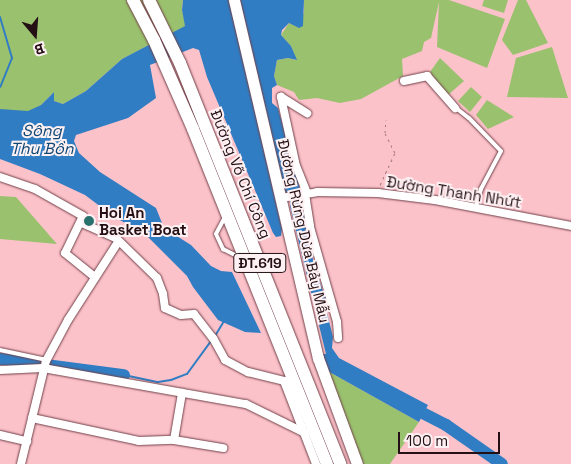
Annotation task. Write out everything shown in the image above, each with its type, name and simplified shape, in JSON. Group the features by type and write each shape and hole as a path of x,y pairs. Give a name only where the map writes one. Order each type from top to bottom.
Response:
{"main road":[{"name":"Đường Võ Chí Công","path":"133,0 198,127 322,434 327,464"},
{"name":"Đường Võ Chí Công","path":"149,0 180,63 198,127 227,213 246,260 322,434 340,464"}],"street":[{"name":"Đường Rừng Dừa Bảy Mẫu","path":"234,0 283,198 318,358 357,464"},
{"path":"404,81 427,76 455,108"},
{"path":"307,113 281,97 310,226 337,322 338,338"},
{"path":"0,177 35,189 83,215 82,222 65,254 95,277"},
{"name":"Đường Thanh Nhứt","path":"283,198 304,194 378,193 476,207 571,226"},
{"path":"82,222 112,234 118,242 157,278 166,309 181,315 194,314 209,332 224,360 248,372 284,382 316,464"},
{"path":"22,464 45,363 95,277 118,242"},
{"path":"0,370 45,363 182,393 246,404 303,433 322,434 342,426"},
{"path":"174,440 182,393"},
{"path":"32,418 139,441 174,440 223,448"},
{"path":"0,435 27,441"}],"lane":[{"path":"455,108 469,118 501,151 482,189 476,207"},
{"path":"227,213 216,234 223,249 246,260"},
{"path":"0,350 45,363"}],"path":[{"path":"378,193 381,179 394,153 385,133 386,120"}],"green space":[{"path":"0,0 183,0 182,10 186,26 122,59 86,91 63,104 54,101 54,92 41,105 28,112 2,111 0,109"},
{"path":"304,0 449,0 505,19 487,68 437,47 439,2 431,38 424,42 422,51 402,59 403,76 361,99 340,103 317,98 299,100 294,92 277,85 274,76 277,60 288,58 296,60 291,46 281,35 289,23 299,27 304,12"},
{"path":"484,0 508,0 504,13 482,6"},
{"path":"518,0 526,0 548,43 513,55 502,40"},
{"path":"552,47 568,98 507,97 516,58"},
{"path":"440,58 464,81 448,95 430,72"},
{"path":"471,87 482,97 470,112 458,101"},
{"path":"487,100 514,117 488,129 476,115"},
{"path":"0,196 16,197 57,244 0,239"},
{"path":"324,369 419,422 390,464 360,464"}],"water":[{"name":"Sông Thu Bồn","path":"183,0 229,0 282,229 281,236 276,237 273,233 207,77 199,50 193,48 150,65 156,98 128,118 76,135 74,141 79,153 100,172 156,208 164,228 191,245 211,266 221,271 232,272 261,333 245,332 218,320 187,276 146,235 113,216 85,195 40,174 0,159 0,109 28,111 41,105 54,92 54,101 63,104 86,91 122,59 185,26 182,10"},
{"path":"240,0 304,0 303,26 299,28 289,23 282,30 281,35 291,46 297,60 288,58 277,60 274,76 277,85 272,88 272,103 278,108 301,193 313,260 326,301 326,309 333,337 332,348 339,358 428,405 419,422 324,369 319,354 326,354 290,206 290,195 285,191"}],"waterway":[{"path":"0,17 12,58 0,87"},
{"path":"215,336 224,321"},
{"path":"124,375 158,382 171,380 187,374 211,341"},
{"path":"0,359 124,375"},
{"path":"409,406 446,425 502,464"}],"place":[{"name":"Hoi An Basket Boat","path":"89,221"}]}
